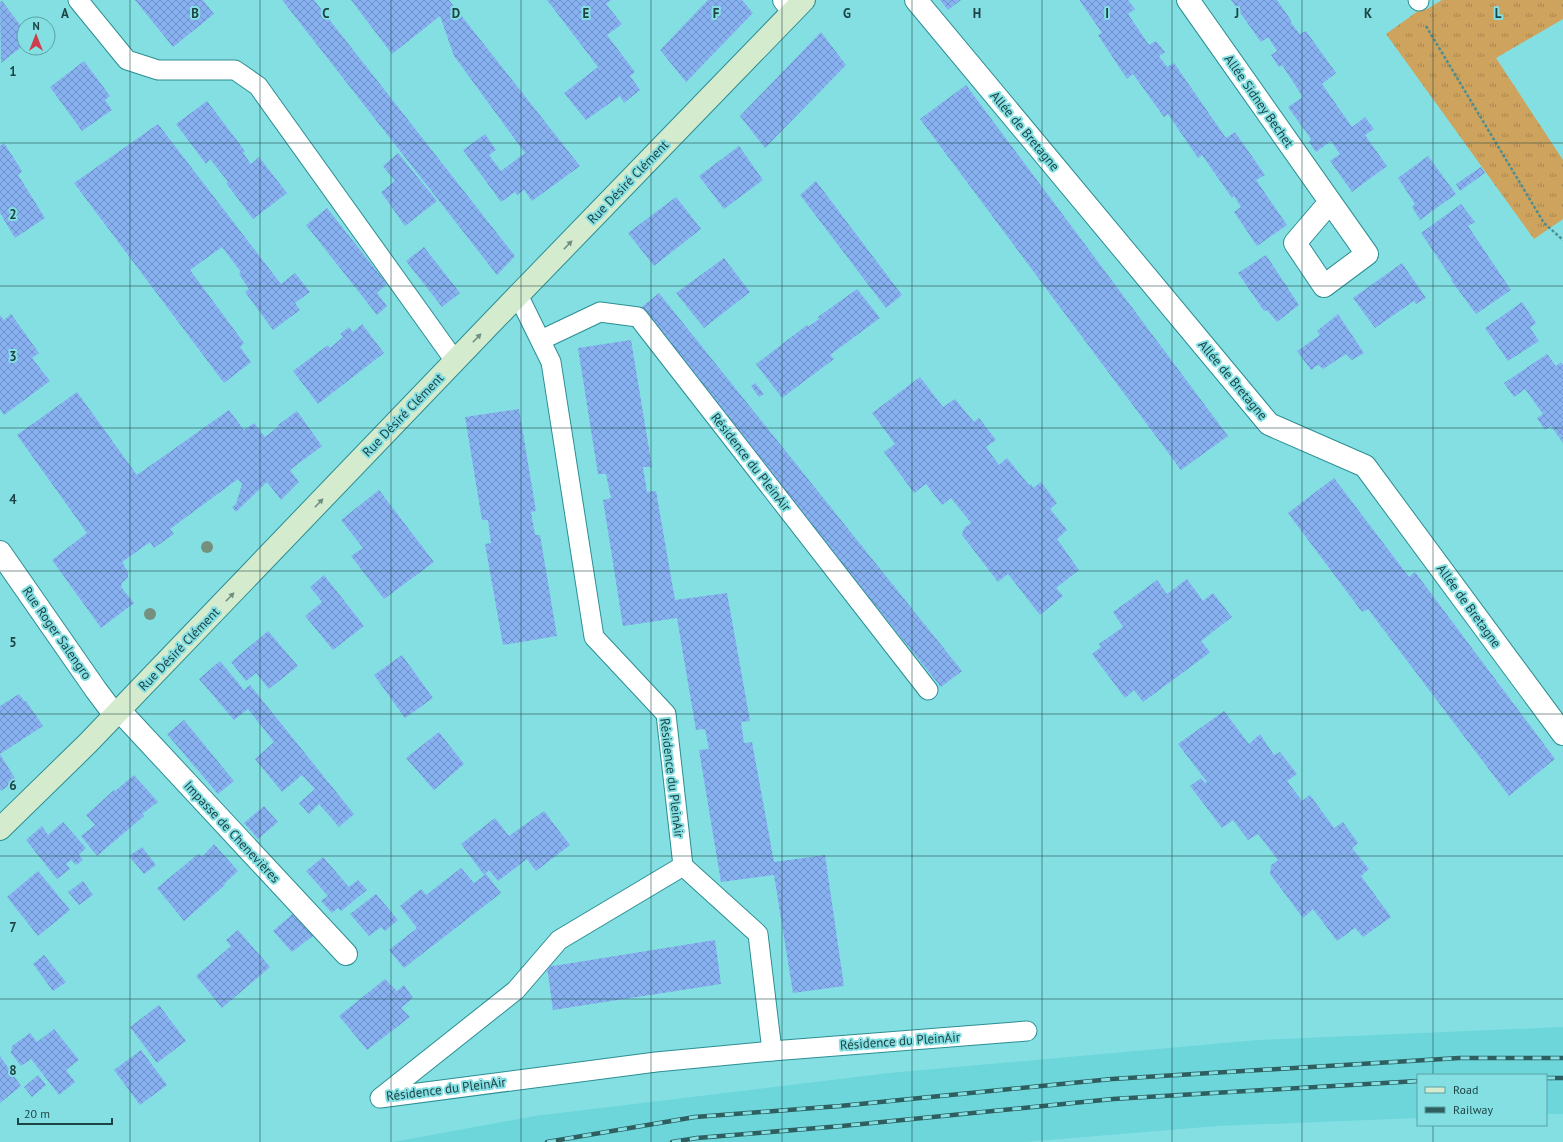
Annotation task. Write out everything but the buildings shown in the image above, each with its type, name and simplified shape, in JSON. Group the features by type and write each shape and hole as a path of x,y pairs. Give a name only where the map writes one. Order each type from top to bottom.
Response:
{"main road":[{"name":"Rue Désiré Clément","path":"0,828 88,743 230,596 794,4"}],"street":[{"name":"Allée de Bretagne","path":"916,0 1269,424 1365,466 1563,734"},
{"name":"Allée Sidney Bechet","path":"1188,0 1330,202"},
{"name":"Rue Roger Salengro","path":"0,552 96,690 117,712"},
{"name":"Impasse de Chenevières","path":"117,712 346,954"}],"lane":[{"path":"78,0 126,60 158,70 235,70 258,86 455,361"},
{"name":"Résidence du PleinAir","path":"518,295 551,362 594,637 666,714 683,866 559,940 516,990 380,1098 656,1062 772,1051 1027,1031"},
{"name":"Résidence du PleinAir","path":"540,340 600,312 638,317 928,690"},
{"path":"683,866 758,934 772,1051"}],"path":[{"path":"1419,1 1421,17 1544,223 1563,240"}],"shaded area":[{"path":"1563,1027 1563,1114 1547,1114 1547,1074 1417,1074 1417,1118 1218,1126 1024,1142 393,1142 535,1116 889,1073 1258,1040"}],"green space":[{"path":"1442,0 1563,0 1563,19 1496,58 1563,160 1563,219 1534,239 1386,34 1418,11 1427,9"}],"railway":[{"path":"547,1142 695,1117 840,1106 1112,1079 1459,1058 1563,1058"},
{"path":"1547,1078 1563,1078"},
{"path":"672,1142 697,1138 842,1126 1113,1099 1417,1081"}]}
